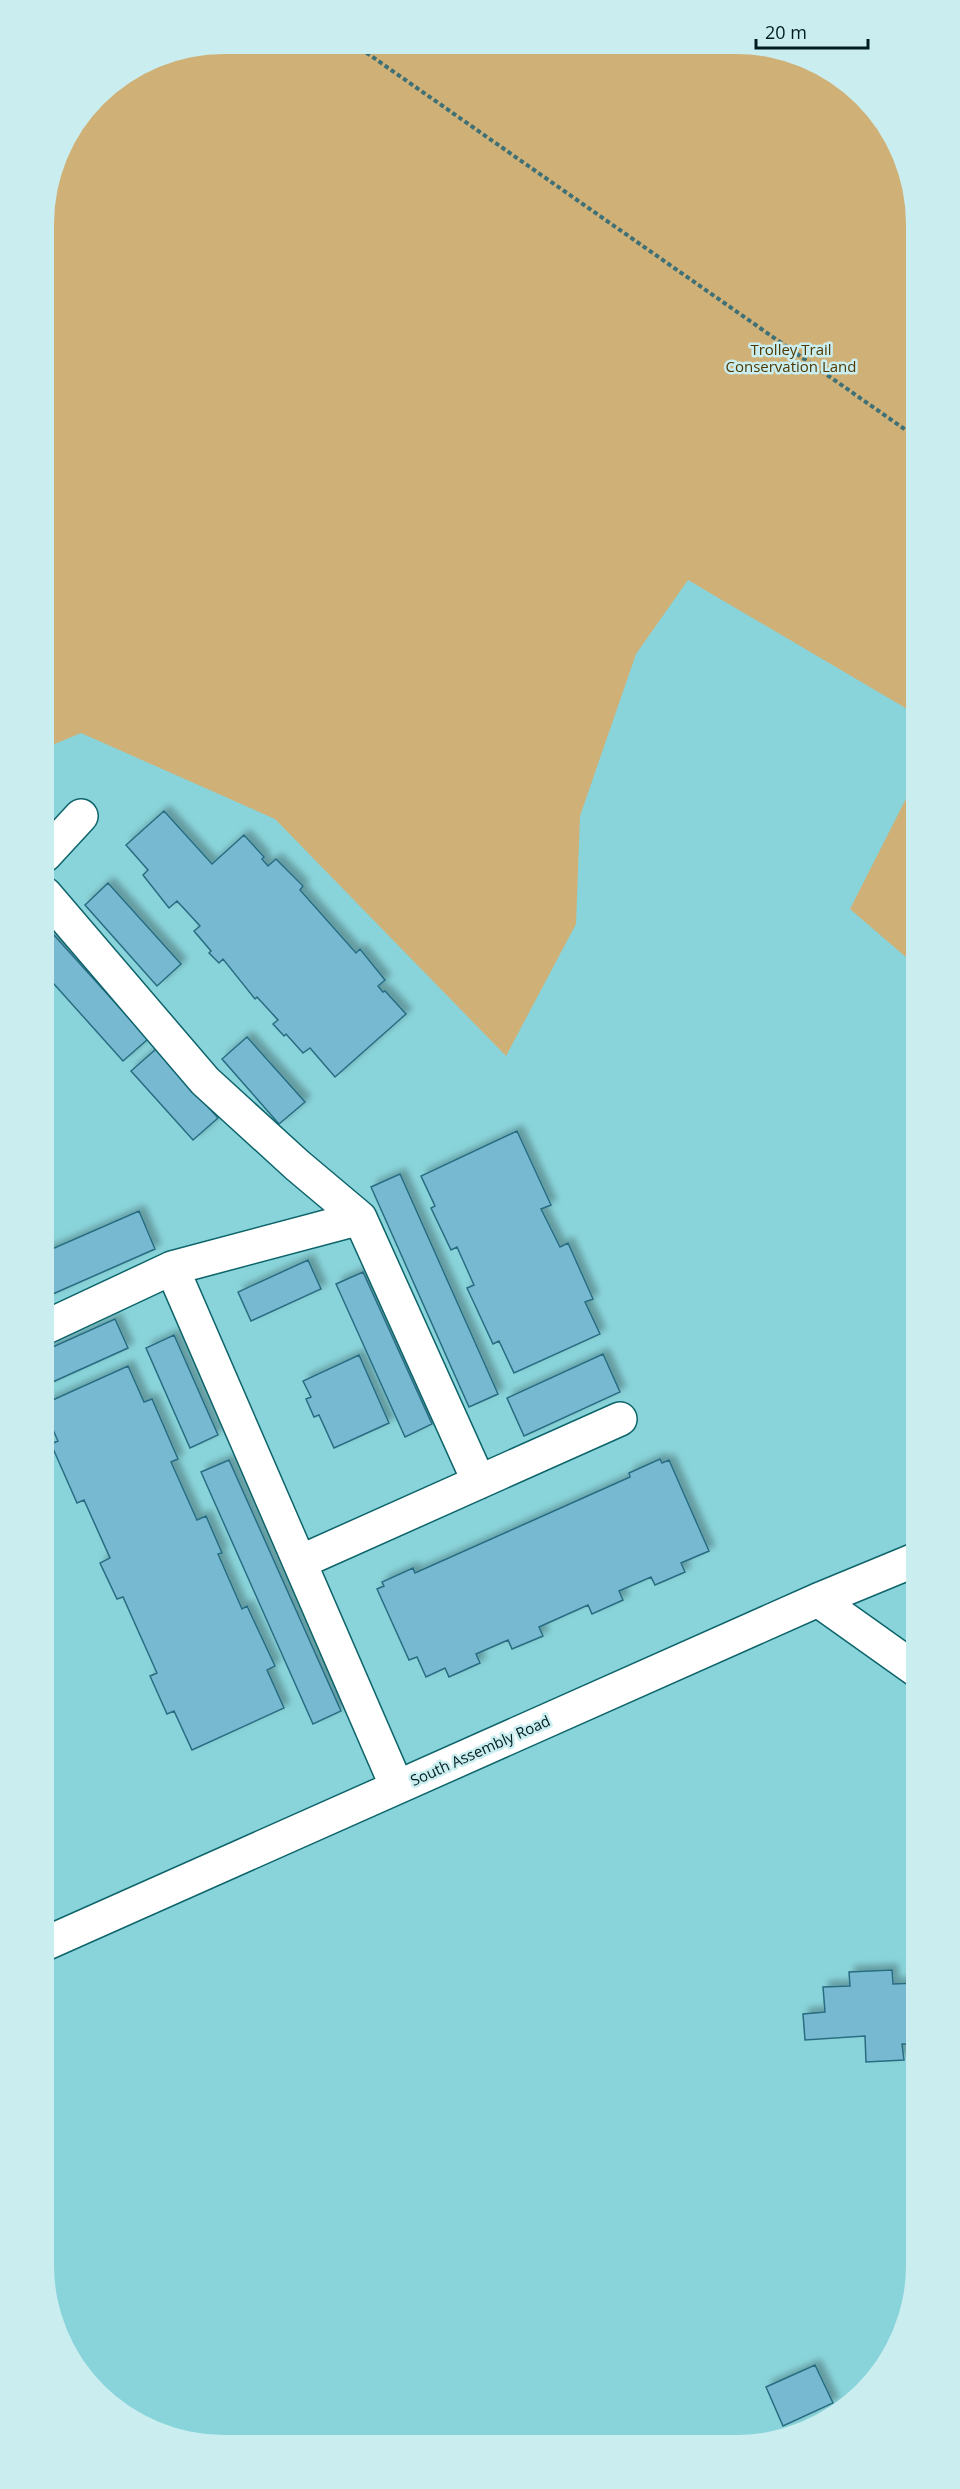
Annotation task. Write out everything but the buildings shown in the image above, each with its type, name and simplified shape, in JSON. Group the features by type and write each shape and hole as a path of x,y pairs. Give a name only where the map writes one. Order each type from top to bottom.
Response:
{"street":[{"path":"54,845 81,816"},
{"path":"54,905 205,1081 297,1166 360,1218 479,1482"},
{"path":"54,1323 172,1268 360,1218"},
{"path":"172,1268 397,1787"},
{"path":"300,1562 620,1419"},
{"name":"South Assembly Road","path":"54,1939 818,1600 906,1564"},
{"path":"818,1600 906,1663"}],"path":[{"path":"368,54 906,430"}],"green space":[{"name":"Trolley Trail Conservation Land","path":"213,54 747,54 769,57 811,72 839,89 864,112 888,149 897,170 905,202 906,708 688,580 636,654 580,816 576,924 506,1056 275,819 81,733 54,744 54,213 60,180 67,159 83,130 112,96 139,77 159,67 191,57"},
{"path":"906,799 906,957 850,909"}]}
